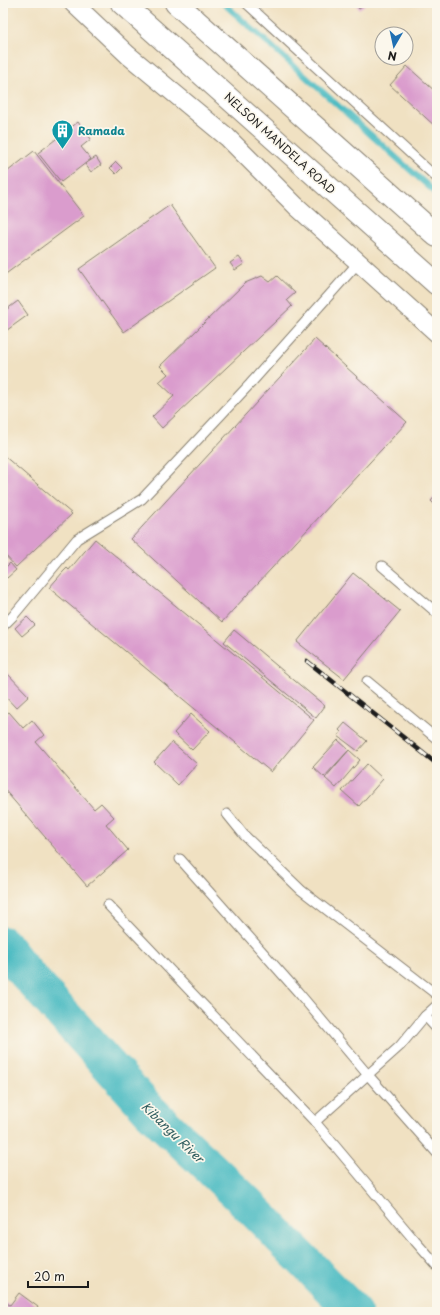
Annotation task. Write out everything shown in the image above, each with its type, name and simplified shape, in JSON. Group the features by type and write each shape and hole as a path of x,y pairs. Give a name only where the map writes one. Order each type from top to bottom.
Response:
{"main road":[{"name":"NELSON MANDELA ROAD","path":"122,3 437,284"},
{"path":"176,3 437,236"}],"street":[{"path":"73,3 128,55 227,137 296,206 437,334"}],"lane":[{"path":"246,3 437,178"},
{"path":"3,626 77,539 142,499 250,384 358,263"},
{"path":"382,566 437,613"},
{"path":"367,681 437,739"},
{"path":"226,814 244,835 301,890 437,995"},
{"path":"180,859 298,992 368,1075 437,1153"},
{"path":"108,905 315,1122 437,1266"},
{"path":"315,1122 400,1046 437,1004"},
{"path":"425,1016 437,1030"}],"building":[{"path":"355,3 367,3 359,9"},
{"path":"407,66 437,93 437,128 390,85"},
{"name":"Ramada","path":"78,122 91,139 81,147 91,159 61,182 38,153"},
{"path":"34,151 84,216 3,276 3,175"},
{"path":"96,157 101,165 91,172 85,164"},
{"path":"116,162 122,168 116,174 110,168"},
{"path":"170,205 215,268 124,332 79,269"},
{"path":"239,257 244,264 235,270 230,263"},
{"path":"262,276 270,282 277,276 295,293 287,300 292,306 162,428 152,417 174,396 159,382 168,374 160,366 245,283"},
{"path":"18,301 28,315 3,333 3,312"},
{"path":"315,339 407,422 222,622 131,539"},
{"path":"3,455 72,514 16,567 3,553"},
{"path":"437,494 437,507 431,501"},
{"path":"95,539 314,720 271,772 49,588 67,568 69,570"},
{"path":"10,563 16,570 7,578 3,574 3,570"},
{"path":"353,573 400,611 344,679 297,642"},
{"path":"27,617 35,625 22,636 15,628"},
{"path":"234,630 325,706 316,718 224,642"},
{"path":"6,672 29,696 16,708 3,694 3,675"},
{"path":"9,712 23,728 32,720 44,735 36,742 94,809 101,803 114,817 106,824 128,850 87,886 3,788 3,716"},
{"path":"191,714 210,731 192,750 174,733"},
{"path":"345,723 367,741 358,751 338,736 341,732 339,730"},
{"path":"338,740 349,750 324,777 313,767"},
{"path":"172,742 197,764 178,785 154,762"},
{"path":"349,750 360,760 336,788 325,778"},
{"path":"367,764 383,779 359,806 342,791"},
{"path":"19,1293 38,1307 35,1312 3,1312 3,1301 10,1305"}],"waterway":[{"path":"223,3 437,194"},
{"name":"Kibangu River","path":"3,944 22,969 150,1111 247,1203 354,1312"}],"railway":[{"path":"307,661 437,764"}],"place":[{"name":"Ramada","path":"63,150"}]}
